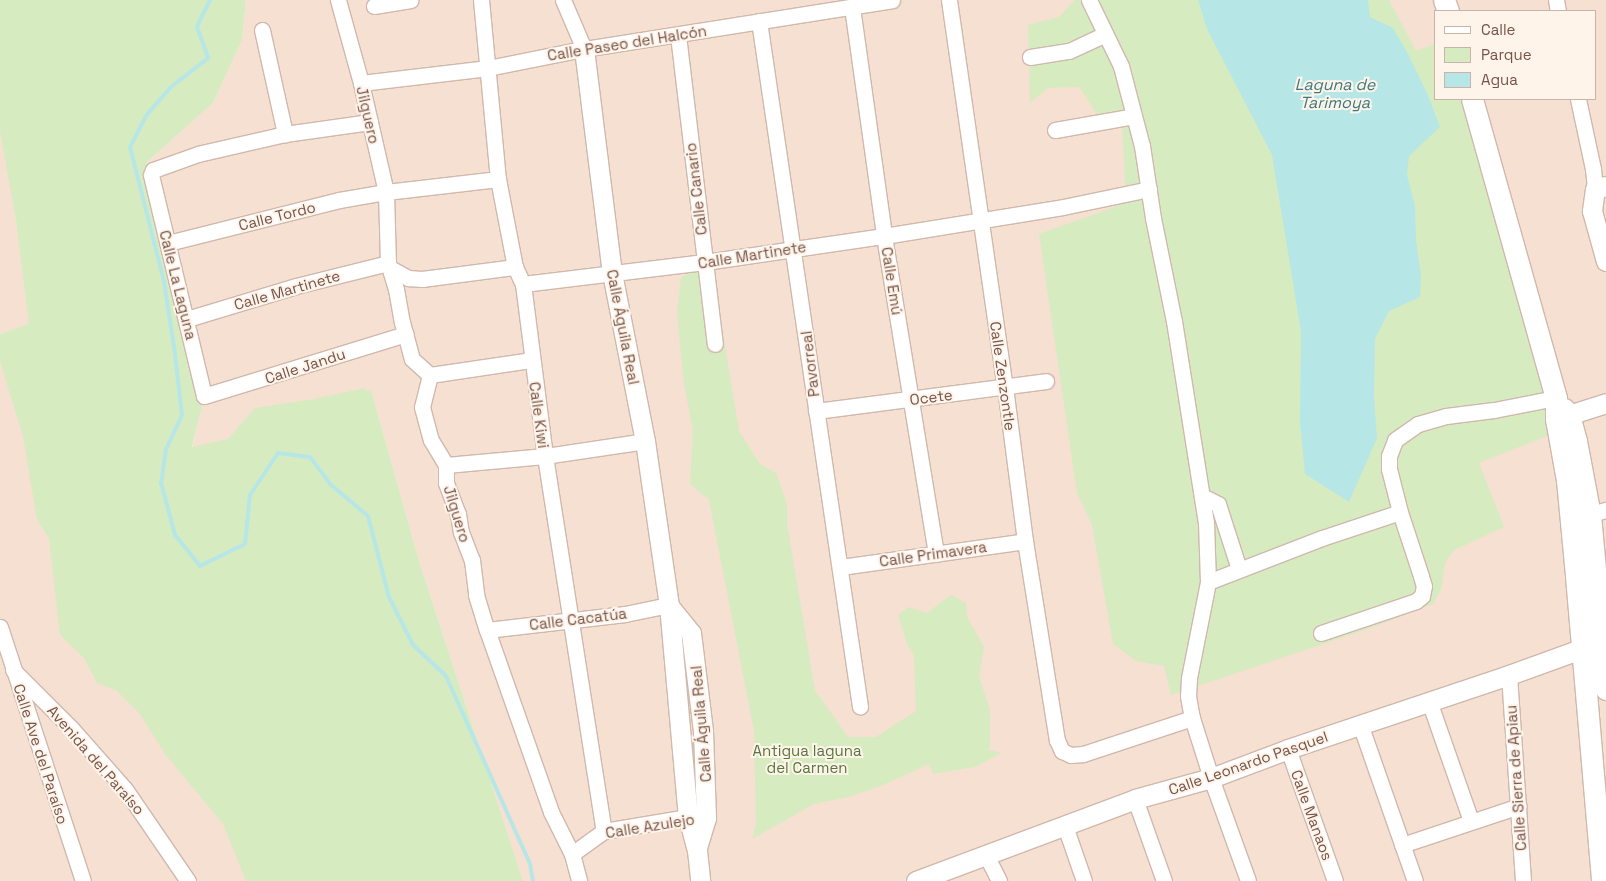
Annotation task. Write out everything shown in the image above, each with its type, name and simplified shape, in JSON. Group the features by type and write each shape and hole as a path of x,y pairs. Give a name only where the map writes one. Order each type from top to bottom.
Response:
{"main road":[{"path":"1472,100 1589,514 1603,618 1606,690"},
{"path":"1589,514 1581,649 1602,881"}],"street":[{"name":"Jilguero","path":"338,0 361,83 386,192 389,265 404,328 412,358 430,375 422,407 432,440 446,465 446,483 472,560 476,595 487,630 551,812 572,854 579,881"},
{"path":"374,6 411,0"},
{"name":"Calle Kiwi","path":"481,0 498,179 515,267 522,284 545,456 604,831"},
{"path":"563,0 584,49"},
{"name":"Calle Paseo del Halcón","path":"361,83 488,68 584,49 892,0"},
{"name":"Calle Zenzontle","path":"949,0 1005,387 1025,541 1053,722 1062,751 1071,754 1083,754 1192,718"},
{"path":"1089,0 1121,66 1134,116 1204,497 1208,582 1189,678 1188,696 1192,718 1211,778 1248,881"},
{"name":"Calle Emú","path":"852,7 884,236 936,554"},
{"name":"Pavorreal","path":"760,21 792,248 806,325 816,411 841,567 860,707"},
{"path":"262,30 285,134 370,122"},
{"path":"1030,57 1069,51 1105,34"},
{"name":"Calle Canario","path":"678,35 715,344"},
{"name":"Calle Águila Real","path":"584,49 612,273 645,441 668,605 691,633 692,639 704,731 697,818 697,850 700,881"},
{"path":"1578,100 1600,188 1599,209 1606,261"},
{"path":"1055,130 1134,116"},
{"name":"Calle La Laguna","path":"204,396 151,173 153,170 198,154 285,134"},
{"name":"Calle Tordo","path":"168,243 339,200 386,192 498,179"},
{"name":"Calle Martinete","path":"522,284 705,262 884,236 1149,190"},
{"path":"389,265 408,278 428,279 515,267"},
{"name":"Calle Martinete","path":"187,319 296,286 389,265"},
{"path":"404,328 404,303 414,285 428,279"},
{"name":"Calle Jandu","path":"204,396 404,328"},
{"path":"430,375 532,360"},
{"name":"Ocete","path":"816,411 1046,381"},
{"path":"1321,633 1416,601 1422,596 1424,586 1422,576 1400,512 1389,469 1389,456 1395,440 1418,424 1446,416 1503,409 1556,398"},
{"path":"1562,417 1606,404"},
{"path":"446,465 545,456 645,441"},
{"path":"1204,497 1218,504 1239,569"},
{"path":"1208,582 1239,569 1400,512"},
{"name":"Calle Primavera","path":"841,567 1025,541"},
{"name":"Calle Cacatúa","path":"487,630 626,614 668,605"},
{"name":"Calle Ave del Paraíso","path":"0,627 7,673 83,881"},
{"name":"Calle Leonardo Pasquel","path":"916,881 1136,799 1211,778 1288,749 1509,676 1581,649"},
{"name":"Avenida del Paraíso","path":"7,673 71,728 125,789 188,881"},
{"name":"Calle Sierra de Apiau","path":"1509,676 1523,881"},
{"path":"1429,702 1471,821"},
{"path":"1360,724 1416,881"},
{"name":"Calle Manaos","path":"1288,749 1335,881"},
{"path":"1136,799 1164,881"},
{"path":"1402,845 1519,806"},
{"name":"Calle Azulejo","path":"572,854 604,831 697,818"},
{"path":"1065,826 1084,881"},
{"path":"986,855 999,881"}],"shaded area":[{"path":"246,0 1606,0 1606,881 523,881 419,561 371,390 222,475 183,488 202,405 146,163 213,103 242,40"},
{"path":"0,114 31,324 0,334"},
{"path":"0,362 25,436 239,812 258,881 0,881"}],"green space":[{"path":"0,0 246,0 242,40 213,103 146,163 202,406 192,447 228,439 255,408 314,399 365,388 366,391 371,390 419,561 523,881 246,881 223,824 165,754 139,713 117,691 97,683 84,658 60,635 49,538 37,520 23,436 0,362 0,334 29,324 16,221 0,131"},
{"path":"1075,0 1389,0 1416,51 1434,44 1434,100 1465,100 1559,431 1479,463 1504,527 1454,550 1445,563 1441,589 1433,604 1371,628 1171,695 1164,666 1136,661 1113,644 1092,525 1077,493 1039,234 1126,203 1122,125 1100,119 1079,87 1048,88 1030,103 1028,25 1059,17","holes":["1360,476 1349,502 1320,483"]},
{"name":"Antigua laguna del Carmen","path":"701,268 716,291 739,431 760,464 776,473 787,504 787,524 815,690 848,737 876,737 916,711 914,656 907,644 898,615 908,607 927,613 951,595 966,603 967,617 984,647 979,677 990,710 990,748 986,749 1001,753 975,767 933,774 929,764 883,785 848,797 814,804 752,839 756,824 754,731 709,500 690,484 693,431 684,383 677,315 681,277"}],"water":[{"name":"Laguna de Tarimoya","path":"1198,0 1368,0 1370,17 1393,28 1408,54 1427,93 1440,127 1409,156 1407,175 1415,206 1416,240 1421,275 1420,297 1389,311 1375,339 1374,397 1377,438 1349,502 1305,474 1300,422 1301,332 1272,155 1207,29"}],"waterway":[{"path":"210,0 197,27 208,58 171,87 146,116 130,147 164,281 175,354 182,415 166,449 161,483 175,535 200,566 245,544 250,495 278,453 310,457 330,484 368,516 389,597 413,645 446,676 530,864 533,881"}]}
